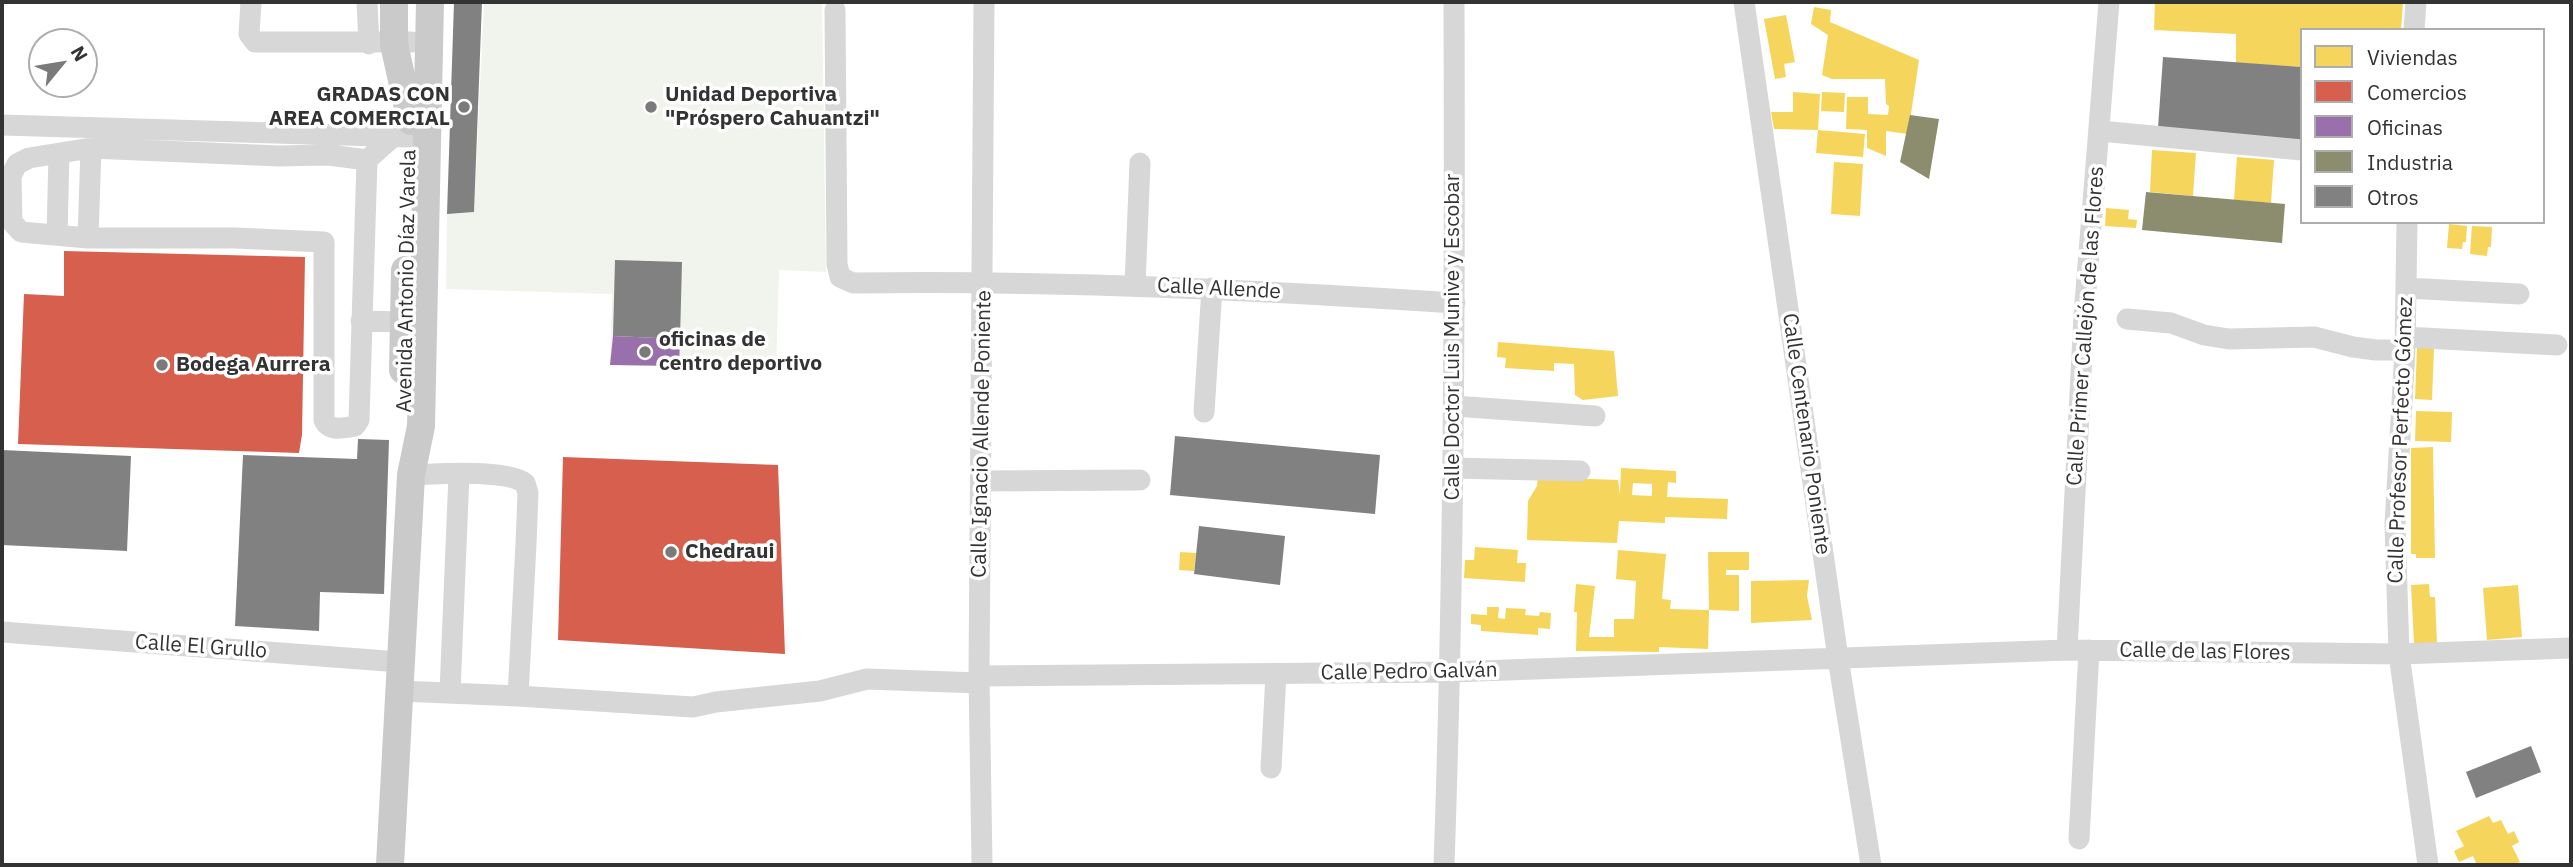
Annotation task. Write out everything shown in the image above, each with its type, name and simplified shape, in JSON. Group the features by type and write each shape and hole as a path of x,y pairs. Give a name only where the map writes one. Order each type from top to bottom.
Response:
{"main road":[{"path":"394,2 401,40"},
{"name":"Avenida Antonio Díaz Varela","path":"411,475 404,453 405,131 401,40 412,2"},
{"name":"Avenida Antonio Díaz Varela","path":"390,865 411,475 421,426 401,40 429,2"},
{"path":"401,40 437,2"}],"street":[{"path":"251,2 249,34 255,42 401,40"},
{"path":"367,2 401,40"},
{"name":"Calle Ignacio Allende Poniente","path":"982,865 979,680 984,2"},
{"name":"Calle Doctor Luis Munive y Escobar","path":"1444,865 1451,672 1455,303 1454,2"},
{"name":"Calle Centenario Poniente","path":"1744,2 1838,659 1871,865"},
{"name":"Calle Primer Callejón de las Flores","path":"2067,650 2084,315 2109,2"},
{"path":"2414,28 2416,2"},
{"name":"Calle Allende","path":"835,10 838,264 841,277 853,283 984,281 1135,285 1455,303"},
{"path":"2,125 405,131"},
{"path":"367,160 359,420 355,426 331,428 324,420 324,242 195,237 88,238 21,232 12,222 11,176 18,164 29,158 91,148 279,156 328,155 367,160 405,131"},
{"path":"2099,131 2300,150"},
{"path":"88,238 91,148"},
{"path":"57,235 59,154"},
{"path":"1135,285 1140,163"},
{"name":"Calle Profesor Perfecto Gómez","path":"2407,224 2405,344 2395,524 2399,654 2428,865"},
{"path":"1204,412 1212,288"},
{"path":"2406,288 2519,294"},
{"path":"2127,319 2171,323 2204,335 2228,339 2314,337 2376,350 2405,344 2557,345"},
{"path":"361,321 403,322"},
{"path":"1454,406 1595,416"},
{"path":"1453,468 1580,471"},
{"path":"450,692 459,474"},
{"path":"411,475 516,477 525,482 528,493 518,696"},
{"path":"981,481 1140,480"},
{"name":"Calle El Grullo","path":"2,632 400,662"},
{"name":"Calle de las Flores","path":"1838,659 2067,650 2399,654 2571,648"},
{"path":"2080,839 2089,650"},
{"name":"Calle Pedro Galván","path":"400,691 693,707 820,691 867,679 979,680 1451,672 1838,659"},
{"path":"1271,768 1276,674"}],"shaded area":[{"name":"Unidad Deportiva \"Próspero Cahuantzi\"","path":"484,2 822,2 826,272 779,270 776,370 610,365 612,294 446,289 447,214 474,212"}],"building: Viviendas":[{"path":"2155,2 2403,2 2401,28 2300,28 2300,67 2236,63 2236,34 2154,30"},
{"path":"1814,7 1831,10 1830,22 1919,60 1908,134 1886,131 1886,156 1867,148 1867,130 1846,129 1847,97 1868,97 1868,114 1888,115 1885,79 1832,79 1822,75 1828,35 1811,24"},
{"path":"1786,15 1795,62 1784,64 1786,77 1775,79 1764,19"},
{"path":"1793,92 1820,94 1818,130 1774,129 1771,112 1793,112"},
{"path":"1822,92 1845,93 1844,112 1821,111"},
{"path":"1818,130 1865,134 1863,157 1816,153"},
{"path":"2152,150 2196,153 2193,196 2150,192"},
{"path":"2237,157 2274,160 2271,203 2234,200"},
{"path":"1834,162 1863,164 1860,216 1831,214"},
{"path":"2106,208 2129,210 2128,219 2137,220 2136,228 2105,226"},
{"path":"2449,224 2467,226 2466,242 2463,242 2462,249 2447,248"},
{"path":"2472,226 2492,227 2491,247 2488,247 2487,256 2470,254"},
{"path":"1498,342 1614,351 1618,396 1583,400 1575,395 1574,364 1554,363 1554,371 1505,368 1506,358 1497,357"},
{"path":"2417,347 2434,348 2432,400 2415,399"},
{"path":"2416,411 2452,412 2451,442 2415,441"},
{"path":"2433,447 2435,558 2416,558 2416,554 2411,554 2411,448"},
{"path":"1621,468 1676,471 1676,483 1668,482 1667,497 1728,499 1727,519 1665,517 1665,523 1619,521 1617,543 1527,540 1528,501 1537,486 1538,477 1618,480 1620,495","holes":["1633,483 1652,484 1652,496 1632,495"]},
{"path":"1475,547 1518,550 1517,563 1526,563 1525,582 1464,578 1465,560 1474,560"},
{"path":"1618,550 1666,554 1662,599 1671,600 1670,609 1709,610 1708,649 1659,647 1659,652 1576,651 1576,584 1595,586 1589,637 1614,637 1614,619 1634,619 1636,581 1616,579"},
{"path":"1180,552 1196,553 1194,571 1179,570"},
{"path":"1708,552 1749,552 1749,570 1726,570 1726,575 1739,575 1739,611 1709,610"},
{"path":"1809,580 1807,596 1812,620 1751,623 1751,581"},
{"path":"2429,584 2430,597 2435,597 2437,643 2414,643 2411,585"},
{"path":"2518,585 2522,637 2487,640 2483,588"},
{"path":"1487,607 1499,607 1498,618 1505,619 1506,608 1526,609 1525,615 1551,613 1550,629 1538,628 1538,635 1481,631 1481,625 1471,624 1471,614 1487,615"},
{"path":"2489,816 2493,823 2501,820 2508,834 2514,831 2519,842 2512,846 2520,862 2512,865 2477,865 2473,856 2459,862 2454,851 2464,846 2456,831"}],"building: Comercios":[{"name":"Bodega Aurrera","path":"64,251 305,257 302,435 299,453 18,444 24,294 64,296"},
{"name":"Chedraui","path":"563,457 778,465 785,654 558,640"}],"building: Oficinas":[{"name":"oficinas de centro deportivo","path":"613,336 680,339 679,366 610,365"}],"building: Industria":[{"path":"1910,115 1939,119 1929,179 1900,162"},
{"path":"2146,192 2285,204 2282,243 2142,230"}],"building: Otros":[{"name":"GRADAS CON AREA COMERCIAL","path":"454,2 482,2 474,212 447,214"},
{"path":"2163,57 2300,67 2300,143 2158,128"},
{"path":"615,260 682,262 680,339 613,336"},
{"path":"1175,436 1380,455 1375,514 1170,495"},
{"path":"358,439 389,440 384,594 320,592 319,631 235,626 243,455 357,459"},
{"path":"2,450 131,456 127,551 2,545"},
{"path":"1199,526 1285,536 1280,585 1194,574"},
{"path":"2531,746 2541,772 2476,798 2466,772"}],"place":[{"name":"GRADAS CON AREA COMERCIAL","path":"464,107"},
{"name":"Unidad Deportiva \"Próspero Cahuantzi\"","path":"651,107"},
{"name":"oficinas de centro deportivo","path":"645,352"},
{"name":"Bodega Aurrera","path":"162,365"},
{"name":"Chedraui","path":"671,552"}]}
